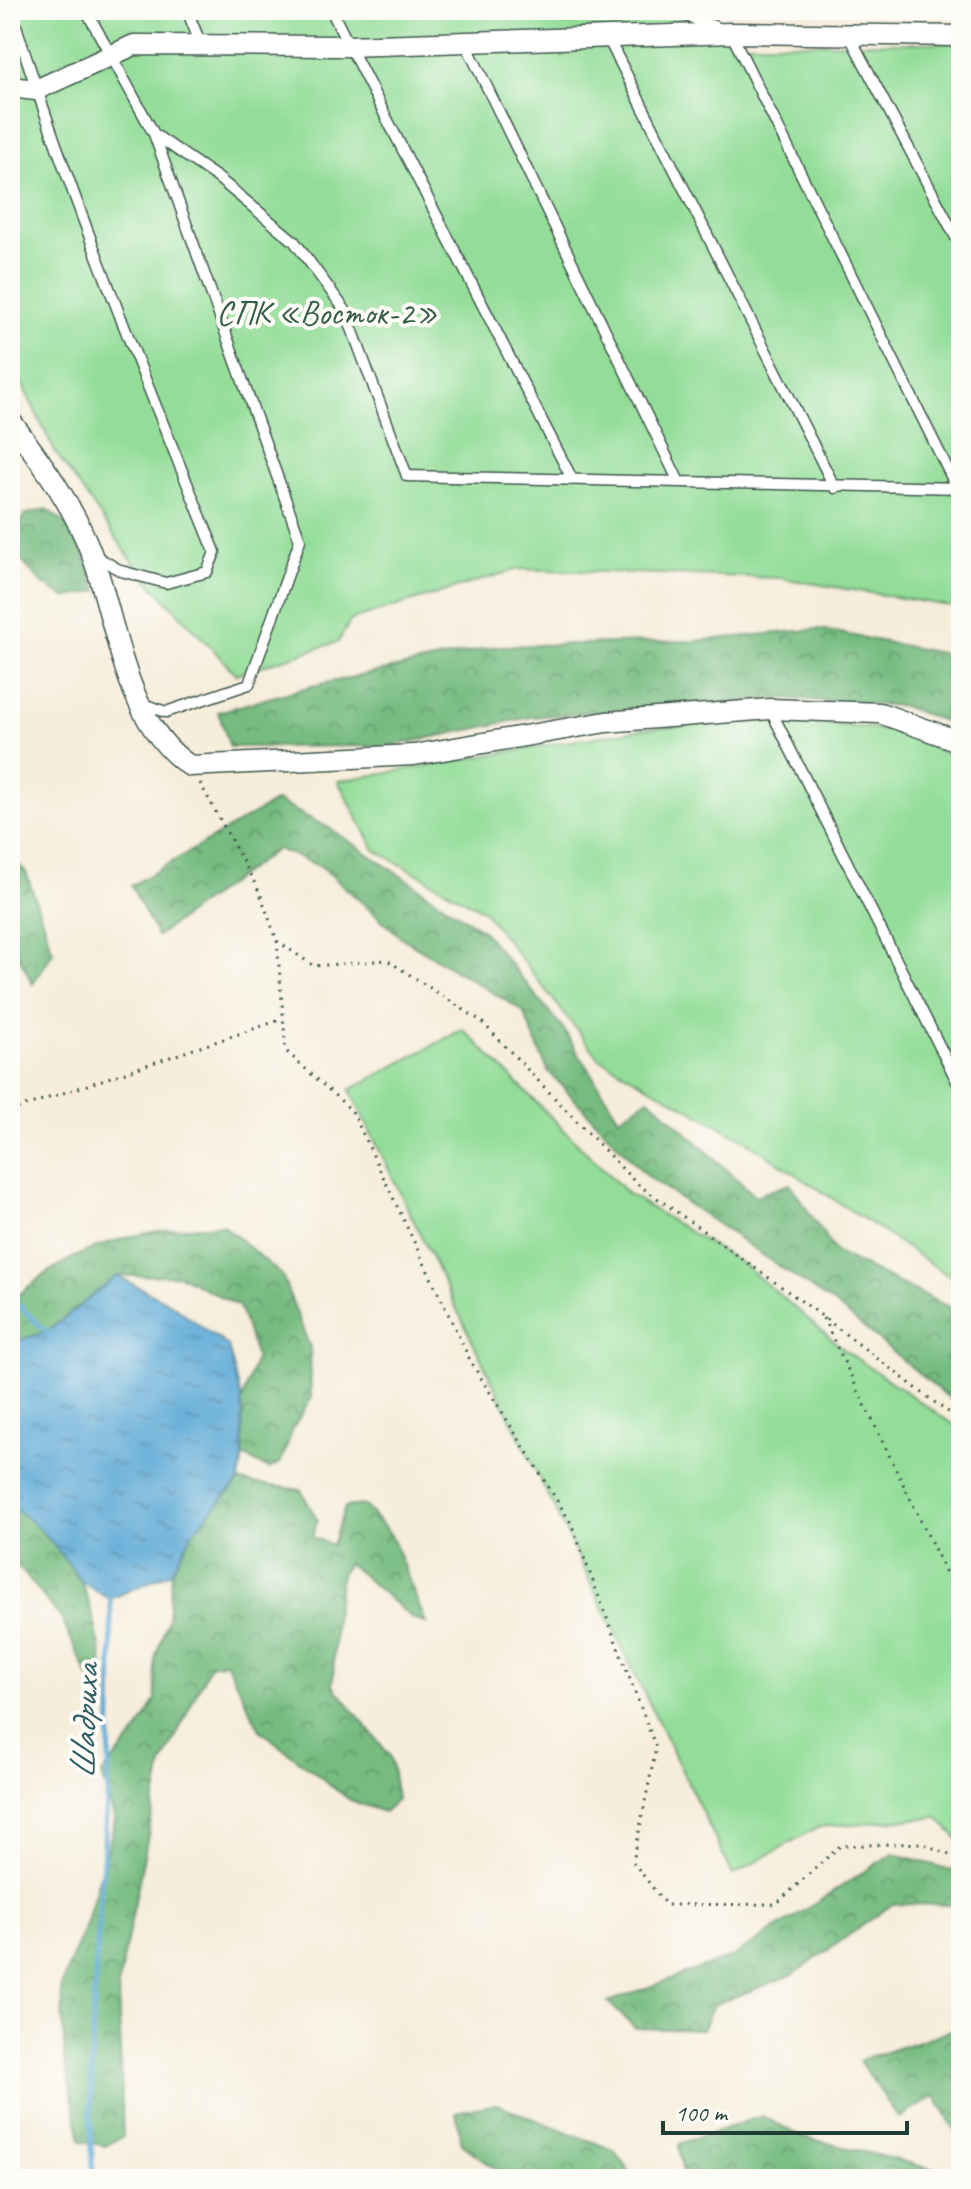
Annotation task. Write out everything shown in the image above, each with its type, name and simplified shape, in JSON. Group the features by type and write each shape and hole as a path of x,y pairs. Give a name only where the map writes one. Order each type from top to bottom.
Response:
{"street":[{"path":"10,87 36,90 110,59 134,45 466,44 731,33 961,36"},
{"path":"10,420 61,489 92,554 138,702 169,752 190,766 414,755 606,722 770,709 880,713 961,742"}],"lane":[{"path":"11,10 36,90 119,318 215,552 207,572 166,583 121,571 92,554"},
{"path":"86,10 110,59 154,134 300,540 249,684 166,712 138,702"},
{"path":"187,10 202,45"},
{"path":"331,10 571,477"},
{"path":"154,134 218,178 294,241 337,299 345,310 407,476 571,477 835,488 959,488 731,33 672,10"},
{"path":"849,35 961,247"},
{"path":"608,38 835,488"},
{"path":"466,44 678,480"},
{"path":"770,709 961,1089"}],"path":[{"path":"190,766 260,893 277,941 286,1051 352,1111 471,1362 571,1523 656,1748 633,1862 666,1905 776,1904 840,1846 922,1843 961,1860"},
{"path":"277,941 314,966 387,960 481,1021 636,1183 821,1315 946,1411 961,1416"},
{"path":"10,1111 284,1018"},
{"path":"821,1315 961,1604"}],"green space":[{"name":"СПК «Восток-2»","path":"10,10 661,10 740,43 961,43 961,608 780,578 518,569 351,620 338,642 236,674 140,572 55,452 10,359"},
{"path":"47,509 74,530 98,591 66,598 42,584 10,547 24,515"},
{"path":"819,629 961,657 961,727 902,706 781,698 531,717 391,746 230,747 218,712 312,686 499,646 695,641"},
{"path":"783,720 892,730 961,760 961,1284 746,1141 599,1058 484,911 375,850 338,781 648,728"},
{"path":"276,801 331,829 482,930 562,1027 619,1118 649,1098 755,1196 790,1184 836,1253 961,1313 961,1408 836,1305 647,1176 548,1071 523,1011 402,938 322,867 277,849 157,936 131,886"},
{"path":"10,856 26,872 53,952 33,984 10,939"},
{"path":"463,1029 628,1194 745,1266 846,1351 951,1423 961,1426 961,1842 937,1817 818,1827 733,1875 350,1090"},
{"path":"223,1225 282,1275 310,1348 311,1399 293,1428 281,1462 269,1469 243,1456 242,1401 256,1357 239,1306 179,1275 117,1276 48,1331 10,1343 10,1303 57,1266 82,1253 135,1235"},
{"path":"239,1481 301,1490 317,1520 312,1537 332,1545 345,1507 364,1505 391,1535 426,1623 412,1618 348,1563 341,1574 335,1615 333,1685 390,1756 397,1799 384,1812 350,1800 260,1730 226,1662 210,1665 162,1765 118,1986 123,2137 105,2146 81,2140 65,2061 61,1986 87,1921 115,1821 102,1774 138,1731 156,1700 155,1659 168,1619 172,1572 194,1530"},
{"path":"10,1506 52,1539 79,1579 97,1632 104,1669 105,1702 93,1703 89,1677 61,1618 10,1556"},
{"path":"893,1853 961,1873 961,1905 893,1904 794,1974 713,2005 702,2030 635,2028 608,2002 734,1956"},
{"path":"961,2027 961,2140 935,2096 899,2118 859,2061"},
{"path":"496,2104 614,2150 635,2179 509,2179 462,2144 456,2112"},
{"path":"762,2116 800,2136 961,2176 961,2179 683,2179 679,2144"}],"water":[{"path":"117,1276 170,1303 228,1346 242,1401 243,1456 239,1481 194,1530 172,1572 110,1599 82,1581 40,1530 10,1506 10,1343 48,1331"}],"waterway":[{"name":"Шадриха","path":"10,1297 50,1335"},
{"name":"Шадриха","path":"93,2179 92,2032 110,1740 110,1593"}],"railway":[{"path":"731,10 797,13 880,10"}]}
